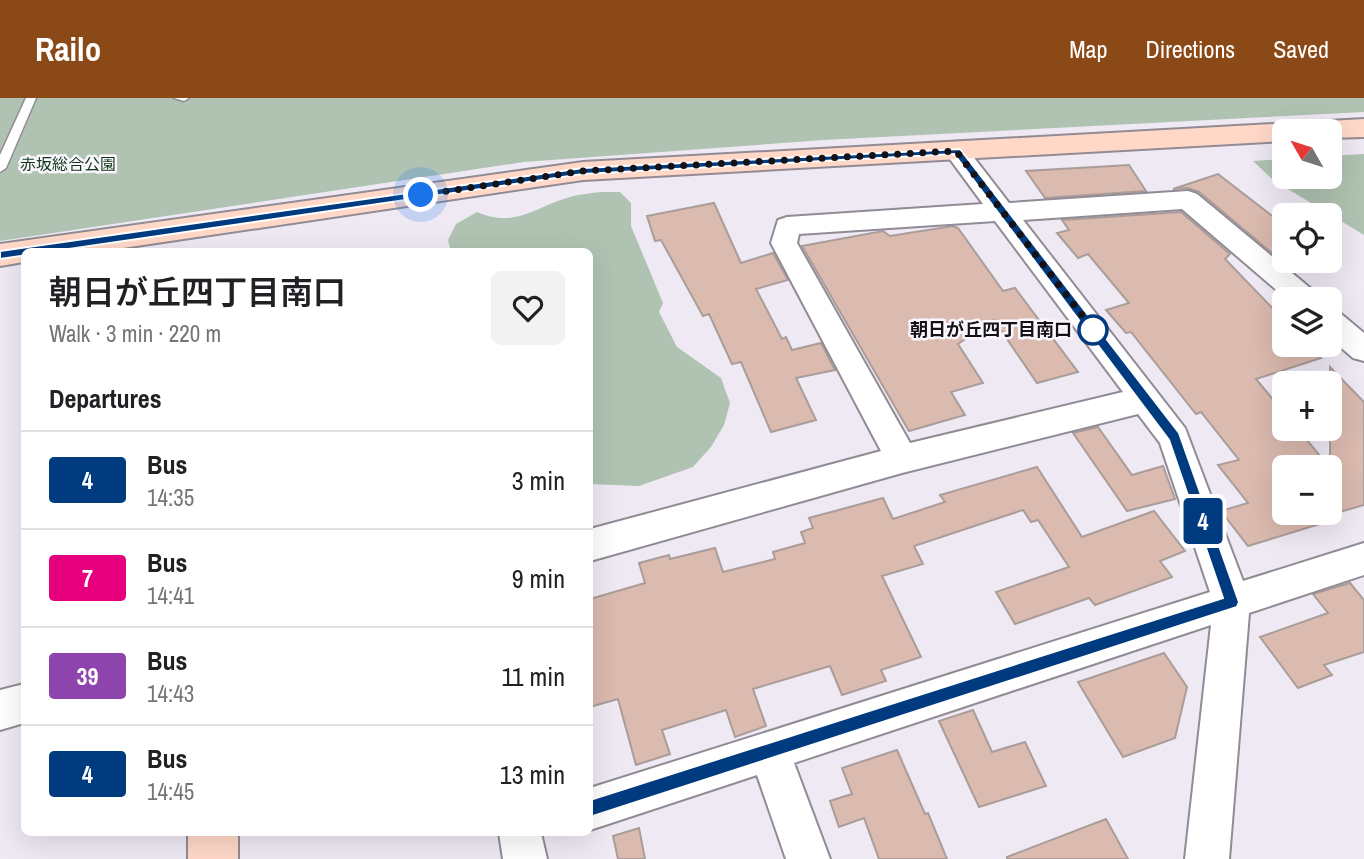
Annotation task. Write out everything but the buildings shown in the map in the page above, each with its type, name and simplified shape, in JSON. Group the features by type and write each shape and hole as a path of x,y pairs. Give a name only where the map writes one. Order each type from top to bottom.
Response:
{"street":[{"path":"1342,129 1364,128"},
{"path":"83,248 154,242 583,171 1272,133"},
{"path":"956,151 1174,437 1231,602 1207,859"},
{"path":"902,459 783,243 787,226 1188,200 1291,287"},
{"path":"0,255 21,253"},
{"path":"1342,331 1364,349"},
{"path":"593,544 902,459 1147,399"},
{"path":"593,808 1364,559"},
{"path":"0,710 21,705"},
{"path":"769,750 808,859"},
{"path":"213,836 213,859"},
{"path":"521,836 525,859"}],"lane":[{"path":"0,168 31,98"}],"green space":[{"name":"赤坂総合公園","path":"0,98 1364,98 1364,112 824,140 524,162 0,241"},
{"path":"1364,154 1364,235 1342,222 1342,203 1311,203 1288,189 1342,189 1342,155"},
{"path":"1272,160 1272,179 1253,161"},
{"path":"620,192 631,203 631,226 663,303 659,312 677,347 721,378 730,403 724,425 711,447 693,467 639,486 593,484 593,248 450,248 448,240 456,224 477,212 491,217 515,217 573,196"}],"bus line":[{"name":"4","path":"49,248 583,171 956,151 1174,437 1231,602 593,808"},
{"name":"4","path":"0,255 21,252"}],"place":[{"name":"朝日が丘四丁目南口","path":"1093,330"}],"route":[{"path":"421,195 583,171 956,151 1098,336 1093,330"}]}
